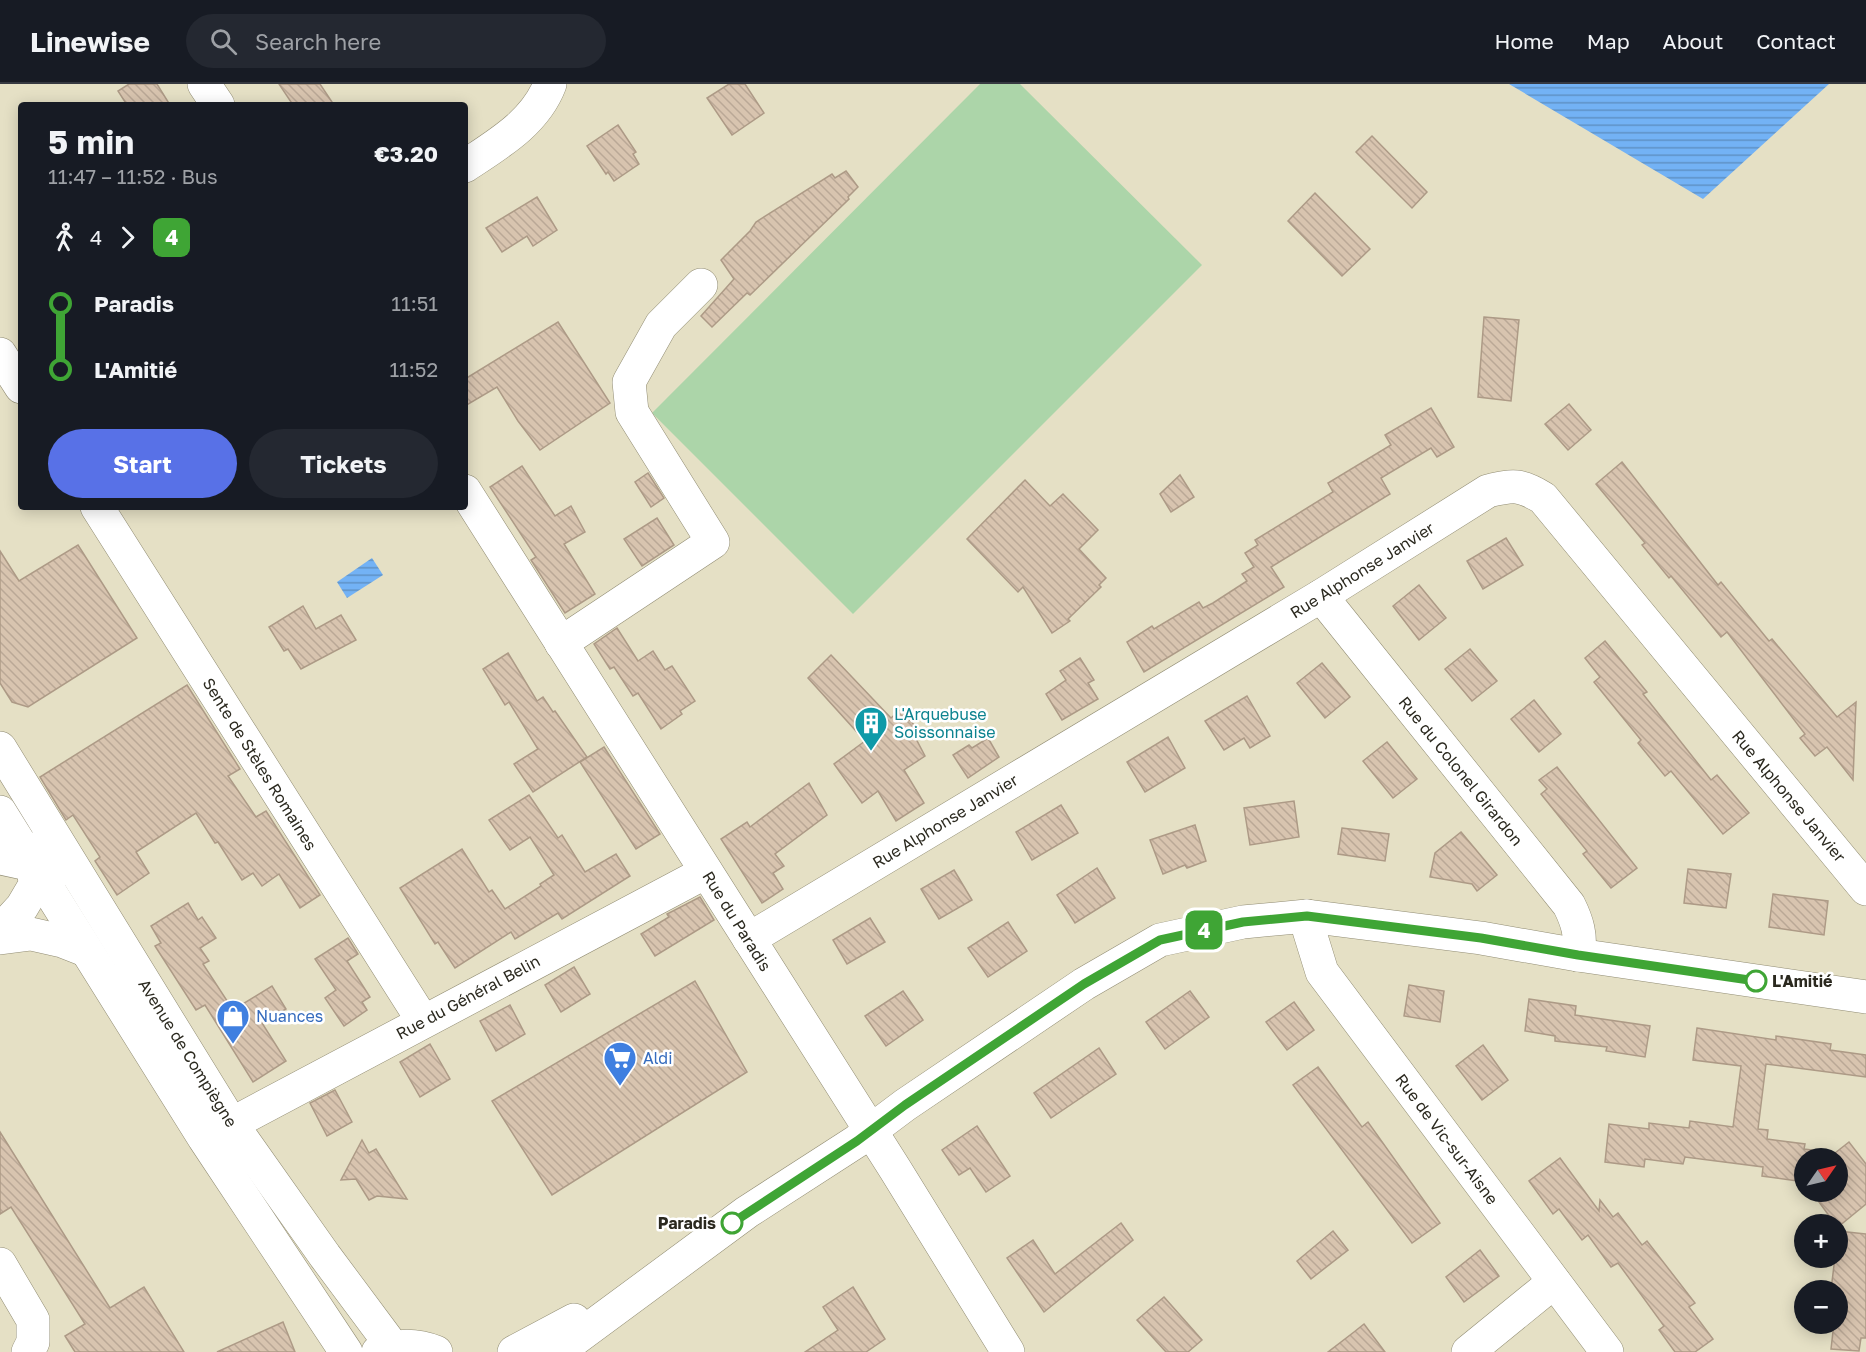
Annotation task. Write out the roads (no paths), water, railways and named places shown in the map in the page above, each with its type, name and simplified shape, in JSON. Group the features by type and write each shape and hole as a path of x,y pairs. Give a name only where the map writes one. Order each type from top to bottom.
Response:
{"street":[{"path":"204,84 216,102"},
{"path":"468,164 519,129 547,93 550,84"},
{"path":"561,643 713,542 632,412 629,382 661,324 701,285"},
{"path":"0,354 18,382"},
{"name":"Rue Alphonse Janvier","path":"749,939 1321,596 1488,491 1504,487 1525,487 1543,498 1866,889"},
{"name":"Rue du Paradis","path":"468,496 1008,1352"},
{"name":"Sente de Stèles Romaines","path":"99,510 423,1021"},
{"name":"Rue du Colonel Girardon","path":"1321,596 1569,905 1578,923 1580,945 1578,955"},
{"name":"Avenue de Compiègne","path":"0,748 106,922 217,1130 346,1352"},
{"path":"0,931 22,907 34,885 31,799"},
{"name":"Avenue de Compiègne","path":"0,812 85,950 217,1130 325,1256 385,1349"},
{"path":"0,858 33,865 106,922"},
{"name":"Rue du Général Belin","path":"217,1130 706,872"},
{"path":"554,1352 575,1339 747,1212 870,1131 1084,984 1160,940 1243,922 1307,916 1481,938 1578,955 1866,997"},
{"name":"Rue de Vic-sur-Aisne","path":"1307,916 1322,972 1607,1352"},
{"path":"0,938 31,934 62,940 85,950"},
{"path":"0,1264 33,1320 33,1342 28,1352"},
{"path":"514,1352 656,1278"},
{"path":"1468,1352 1554,1282"},
{"path":"385,1349 413,1345 436,1352"}],"water":[{"path":"1509,84 1829,84 1703,199"},
{"path":"372,558 383,575 347,598 337,582"}],"place":[{"name":"L'Arquebuse Soissonnaise","path":"871,752"},
{"name":"L'Amitié","path":"1756,981"},
{"name":"Nuances","path":"233,1045"},
{"name":"Aldi","path":"620,1087"},
{"name":"Paradis","path":"732,1223"}]}
